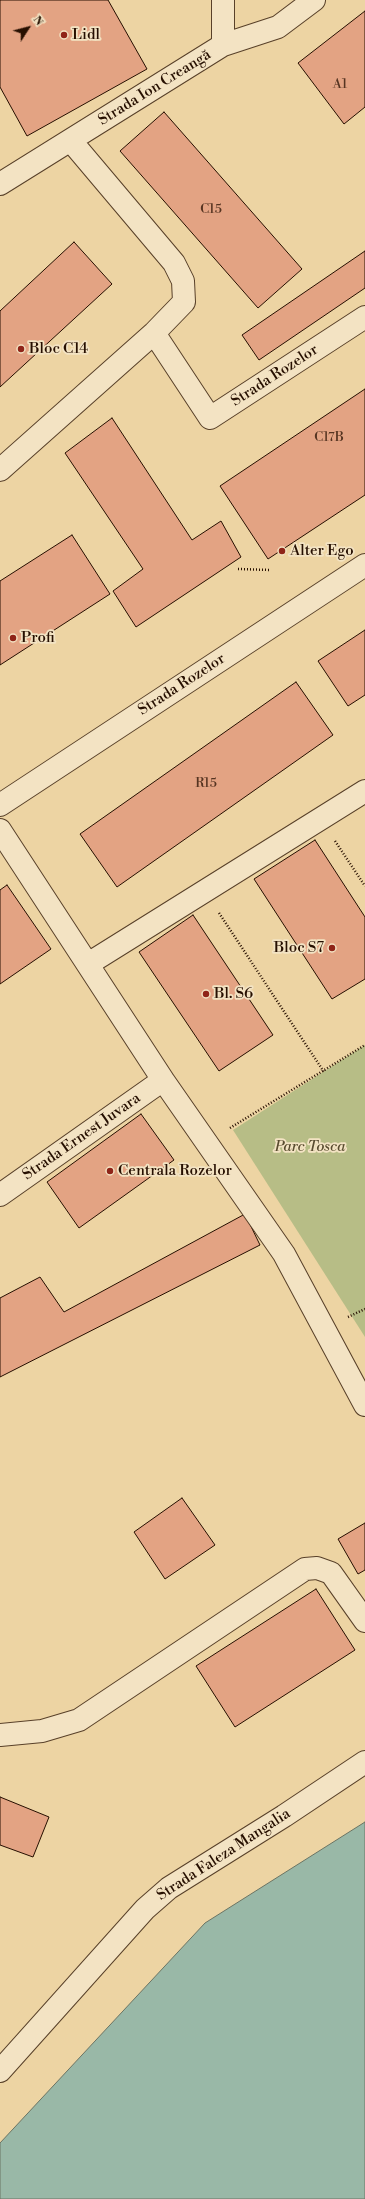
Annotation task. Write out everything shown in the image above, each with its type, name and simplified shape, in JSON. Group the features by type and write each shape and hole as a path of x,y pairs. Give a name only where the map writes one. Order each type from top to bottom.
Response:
{"street":[{"path":"223,0 223,45"},
{"name":"Strada Ion Creangă","path":"0,184 223,45 278,27 314,0"},
{"path":"0,470 154,333 184,302 183,281 174,263 71,141"},
{"name":"Strada Rozelor","path":"154,333 210,418 365,317"},
{"name":"Strada Rozelor","path":"0,805 365,565"},
{"path":"88,964 365,790"},
{"path":"0,830 163,1080 207,1141 284,1254 365,1405"},
{"name":"Strada Ernest Juvara","path":"0,1195 163,1080"},
{"path":"0,1735 42,1731 79,1720 304,1569 317,1568 331,1573 365,1621"},
{"name":"Strada Faleza Mangalia","path":"0,2071 145,1909 169,1888 284,1816 364,1761"}],"path":[{"path":"238,569 271,570"},
{"path":"320,819 365,886"},
{"path":"205,891 324,1072"},
{"path":"207,1141 324,1072 365,1045"}],"green space":[{"name":"Parc Tosca","path":"365,1045 365,1337 233,1130"}],"shaded area":[{"path":"365,1822 365,2199 0,2199 0,2143 205,1923"}],"building":[{"name":"Lidl","path":"0,0 108,0 147,69 27,136 0,87"},
{"path":"365,11 365,107 344,124 298,63"},
{"path":"164,112 302,269 258,308 120,151"},
{"name":"Bloc C14","path":"74,242 112,284 0,387 0,311"},
{"path":"365,251 365,288 259,360 242,335"},
{"path":"365,389 365,495 268,559 220,486"},
{"path":"112,418 192,540 221,521 241,557 136,627 113,591 143,569 65,453"},
{"path":"72,535 110,594 0,665 0,581"},
{"path":"365,630 365,695 348,706 318,661"},
{"path":"296,682 333,735 117,887 80,834"},
{"name":"Bloc S7","path":"315,840 365,917 365,979 332,999 254,879"},
{"path":"7,885 51,949 0,984 0,890"},
{"name":"Bl. S6","path":"193,915 273,1035 219,1071 139,952"},
{"name":"Centrala Rozelor","path":"141,1114 174,1160 79,1228 47,1182"},
{"path":"245,1214 260,1245 0,1377 0,1298 40,1277 64,1312"},
{"path":"182,1498 215,1545 165,1579 134,1532"},
{"path":"365,1523 365,1570 358,1574 338,1539"},
{"path":"316,1589 355,1650 235,1727 196,1666"},
{"path":"0,1797 49,1817 33,1857 0,1845"}],"place":[{"name":"Lidl","path":"64,35"},
{"name":"Bloc C14","path":"21,349"},
{"name":"Alter Ego","path":"282,551"},
{"name":"Profi","path":"13,638"},
{"name":"Bloc S7","path":"332,948"},
{"name":"Bl. S6","path":"206,994"},
{"name":"Centrala Rozelor","path":"110,1171"}]}
